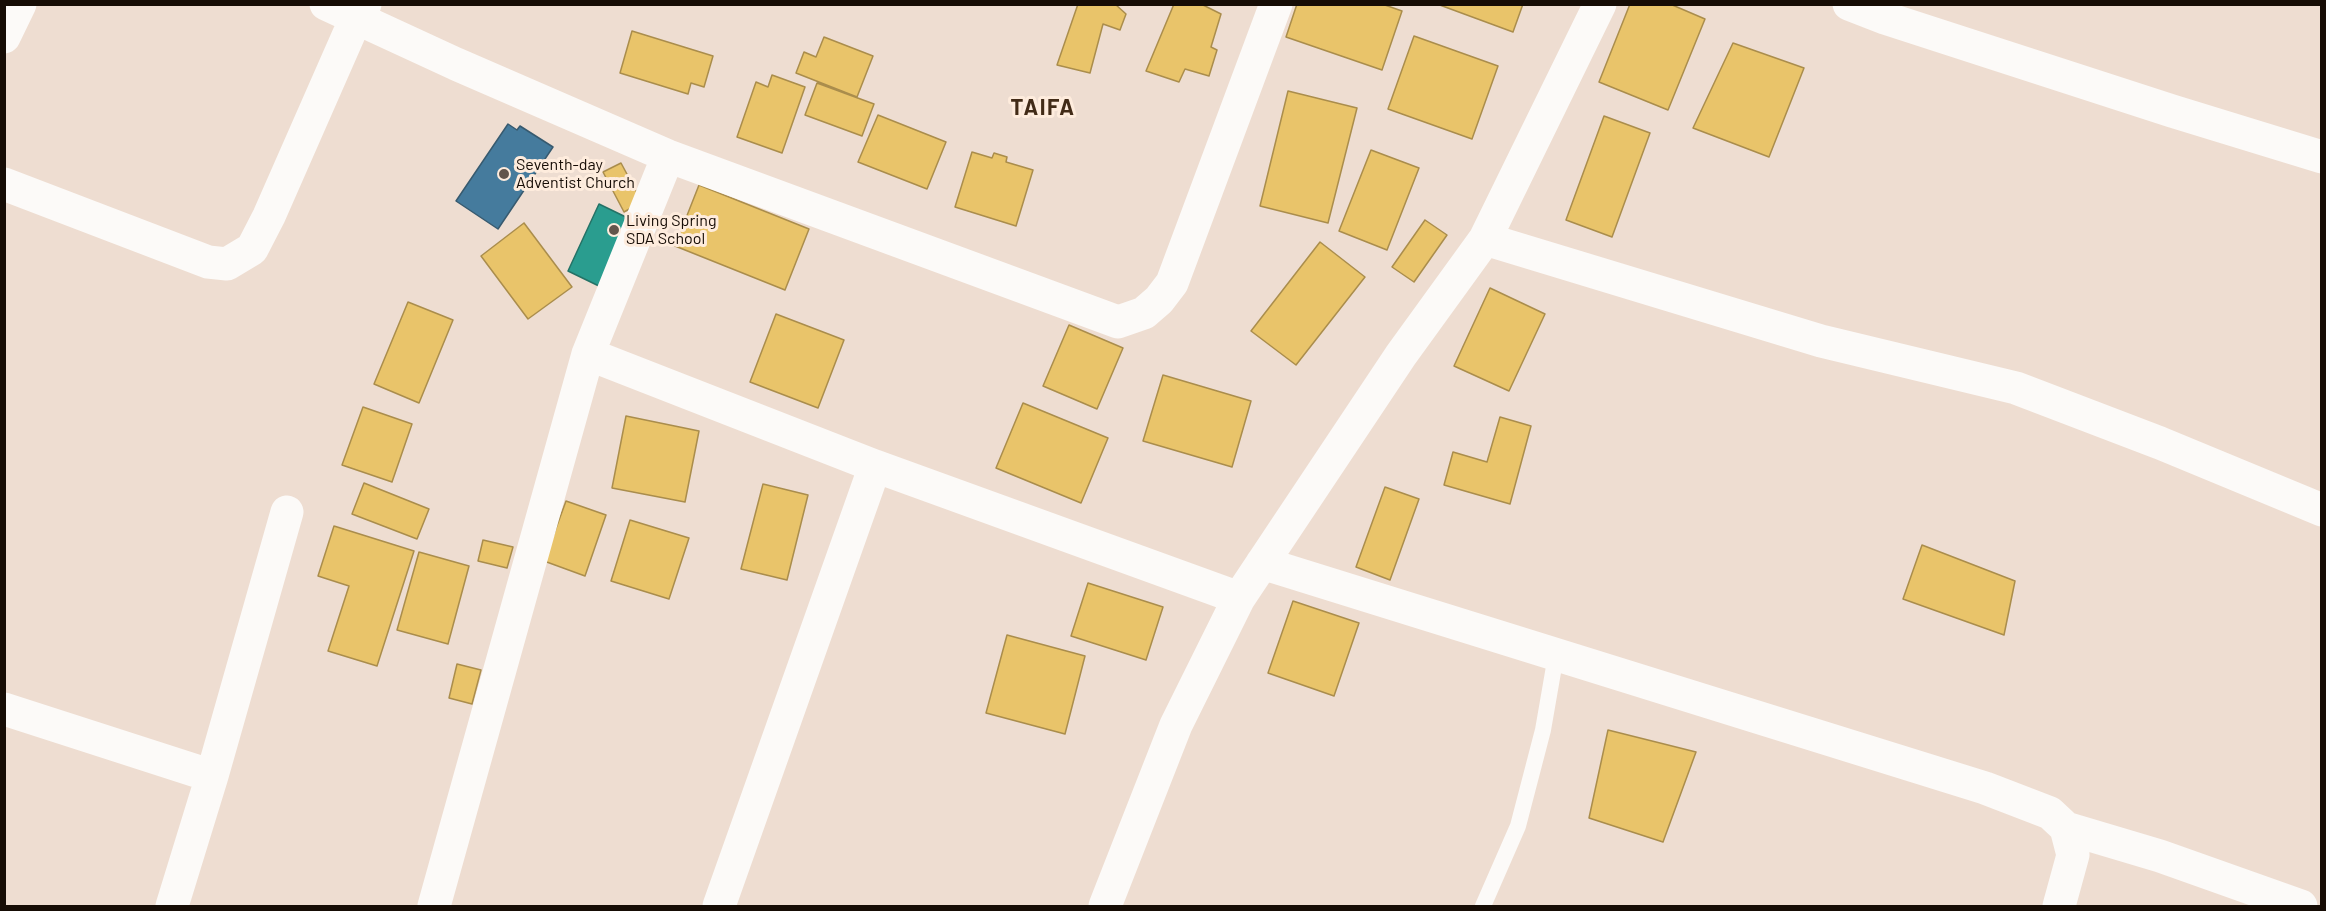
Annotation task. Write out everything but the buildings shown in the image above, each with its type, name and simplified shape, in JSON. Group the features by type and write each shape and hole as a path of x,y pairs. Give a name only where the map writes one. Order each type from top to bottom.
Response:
{"street":[{"path":"4,37 20,4"},
{"path":"326,4 360,11 668,156 1118,322 1144,313 1159,300 1172,283 1276,4"},
{"path":"1105,906 1176,724 1239,598 1401,355 1485,239 1600,4"},
{"path":"1849,4 1887,11 2172,111 2322,157"},
{"path":"4,184 208,262 227,264 252,249 360,11"},
{"path":"434,906 588,354 668,156"},
{"path":"1485,239 1821,341 2016,388 2160,443 2322,510"},
{"path":"588,354 875,466 1239,598"},
{"path":"719,906 875,466"},
{"path":"172,906 212,776 287,512"},
{"path":"1262,563 1985,788 2050,813 2066,828 2160,856 2301,906"},
{"path":"4,709 212,776"},
{"path":"2059,906 2073,855 2066,828"}],"lane":[{"path":"1483,906 1518,826 1543,730 1556,655"}],"place":[{"name":"Seventh-day Adventist Church","path":"504,174"},
{"name":"Living Spring SDA School","path":"614,230"}],"district":[{"name":"TAIFA","path":"1043,108"}]}
